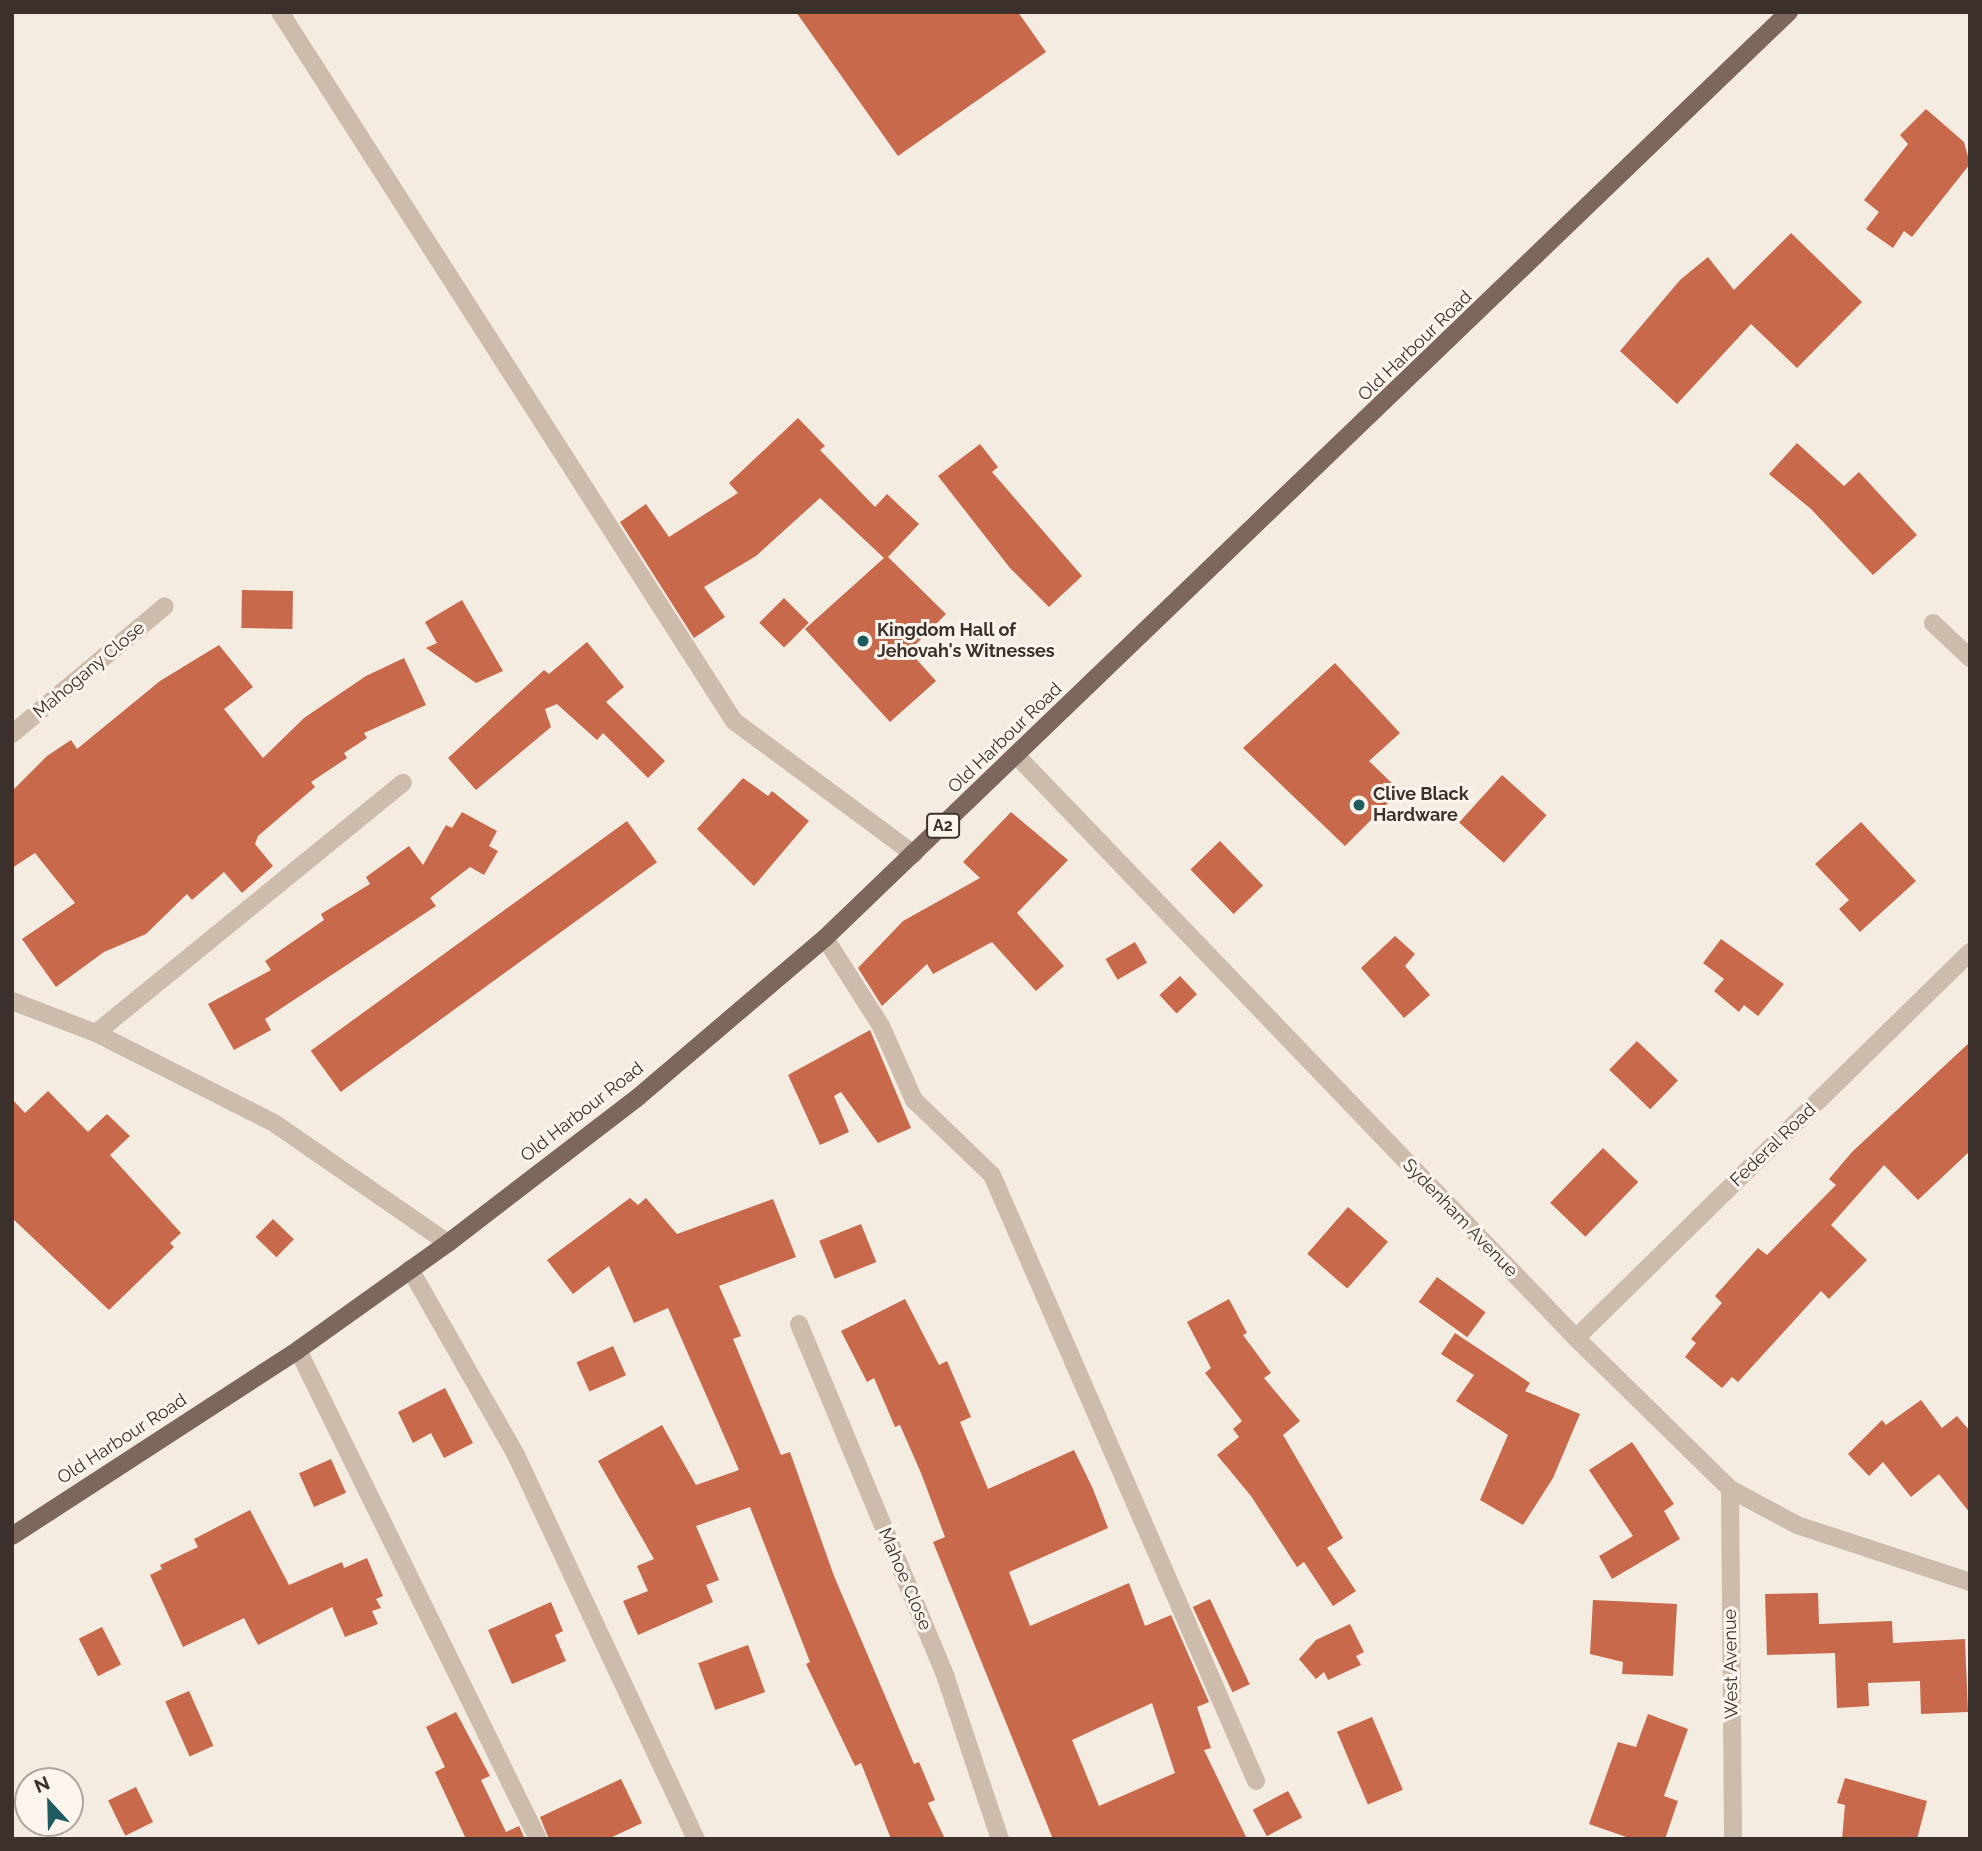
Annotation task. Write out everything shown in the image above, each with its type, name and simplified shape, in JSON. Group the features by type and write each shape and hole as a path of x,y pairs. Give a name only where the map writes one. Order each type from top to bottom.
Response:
{"main road":[{"name":"Old Harbour Road","path":"12,1536 298,1350 448,1243 637,1098 825,937 1789,12"}],"street":[{"path":"279,12 734,721 914,854"},
{"name":"Mahogany Close","path":"12,734 165,606"},
{"path":"1933,623 1970,658"},
{"name":"Sydenham Avenue","path":"1016,755 1576,1338 1730,1489 1797,1525 1970,1582"},
{"path":"96,1033 403,783"},
{"path":"825,937 881,1026 914,1100 992,1175 1256,1781"},
{"name":"Federal Road","path":"1576,1338 1970,952"},
{"path":"12,1001 96,1033 274,1123 448,1243"},
{"path":"410,1269 516,1455 696,1839"},
{"name":"Mahoe Close","path":"799,1324 946,1678 1000,1839"},
{"path":"298,1350 538,1839"},
{"name":"West Avenue","path":"1730,1489 1733,1839"}],"building":[{"path":"796,12 1018,12 1046,52 898,156"},
{"path":"1926,109 1964,142 1970,164 1912,237 1904,231 1893,248 1866,229 1879,212 1864,200 1908,144 1900,135"},
{"path":"1791,233 1862,302 1797,368 1751,324 1677,404 1620,351 1680,280 1708,257 1734,290"},
{"path":"798,418 825,446 820,450 875,507 887,494 919,524 888,557 946,614 909,651 936,681 890,722 805,629 884,558 820,498 756,556 704,587 725,617 694,638 620,522 646,504 669,537 738,493 729,483"},
{"path":"1797,443 1844,486 1859,472 1917,535 1873,575 1811,509 1769,474"},
{"path":"980,444 998,467 992,472 1082,576 1049,607 1010,568 938,476"},
{"path":"242,590 293,591 292,629 241,628"},
{"path":"784,598 809,623 784,647 759,623"},
{"path":"462,600 503,671 476,683 426,648 437,643 425,622"},
{"path":"587,642 624,687 606,702 665,761 648,778 603,733 597,740 557,704 545,709 551,727 476,790 448,758 544,670 549,674"},
{"path":"219,645 253,687 224,709 263,758 304,718 366,676 404,658 426,705 364,733 367,738 344,753 347,758 311,782 315,787 258,836 255,844 273,866 242,893 224,872 192,900 187,894 146,934 104,952 56,987 22,939 75,903 35,853 12,868 12,791 47,756 71,740 77,749 160,681"},
{"path":"1335,663 1400,733 1369,761 1400,791 1345,846 1243,748"},
{"path":"1502,775 1547,815 1504,863 1459,823"},
{"path":"743,778 768,796 772,791 809,821 754,886 697,829"},
{"path":"462,812 497,831 489,846 498,851 484,875 470,867 430,898 436,906 265,1019 271,1030 234,1050 208,1004 271,970 265,961 324,920 321,914 370,884 366,877 409,846 423,865 446,825 452,828"},
{"path":"1011,812 1068,860 1017,913 1064,966 1036,991 992,942 933,974 927,964 882,1006 858,968 903,921 980,878 963,862"},
{"path":"627,821 657,862 341,1092 311,1051"},
{"path":"1861,822 1916,881 1860,932 1839,909 1849,900 1815,864"},
{"path":"1220,841 1263,886 1234,914 1191,869"},
{"path":"1395,936 1415,954 1405,966 1430,995 1404,1018 1361,968"},
{"path":"1721,939 1784,984 1758,1016 1744,1005 1739,1012 1714,991 1724,979 1703,963"},
{"path":"1135,942 1147,963 1118,980 1106,959"},
{"path":"1180,976 1197,994 1177,1013 1160,995"},
{"path":"870,1030 911,1128 878,1143 841,1092 834,1096 849,1132 820,1145 788,1075"},
{"path":"1637,1041 1678,1081 1650,1109 1609,1070"},
{"path":"1970,1042 1970,1151 1918,1200 1884,1165 1831,1225 1867,1260 1829,1299 1821,1291 1738,1382 1732,1377 1722,1388 1685,1357 1696,1343 1691,1339 1722,1303 1715,1296 1758,1248 1767,1255 1836,1185 1829,1179 1852,1152"},
{"path":"48,1091 88,1132 107,1114 130,1136 110,1155 181,1233 170,1243 174,1247 109,1310 12,1218 12,1099 25,1113"},
{"path":"1603,1148 1638,1182 1585,1237 1550,1203"},
{"path":"630,1198 638,1205 646,1198 677,1234 773,1199 796,1257 719,1286 741,1336 733,1339 781,1455 790,1452 834,1576 914,1764 919,1762 935,1800 928,1803 945,1839 891,1839 861,1763 855,1766 806,1664 810,1662 750,1507 696,1526 719,1580 706,1585 713,1602 638,1635 623,1601 648,1591 637,1566 654,1559 598,1461 662,1425 696,1485 739,1470 668,1308 634,1323 609,1266 573,1294 547,1260"},
{"path":"1348,1207 1388,1242 1347,1289 1307,1254"},
{"path":"273,1219 294,1239 276,1257 256,1237"},
{"path":"861,1224 876,1262 835,1279 819,1241"},
{"path":"1437,1277 1486,1312 1467,1337 1419,1302"},
{"path":"905,1299 939,1365 947,1361 971,1417 960,1422 988,1489 1074,1450 1108,1528 1009,1572 1030,1626 1129,1583 1145,1626 1171,1615 1209,1702 1197,1707 1211,1748 1204,1750 1247,1839 1053,1839 933,1542 945,1537 921,1473 900,1425 895,1427 874,1378 867,1382 841,1331","holes":["1152,1703 1175,1773 1099,1806 1072,1740"]},
{"path":"1229,1299 1247,1333 1243,1335 1271,1373 1264,1378 1300,1421 1283,1435 1343,1538 1327,1548 1356,1591 1333,1606 1304,1562 1297,1567 1251,1496 1217,1455 1239,1437 1233,1429 1242,1421 1205,1373 1211,1368 1187,1322"},
{"path":"1455,1333 1530,1383 1525,1391 1580,1414 1553,1478 1523,1525 1480,1500 1508,1435 1456,1401 1474,1375 1441,1354"},
{"path":"613,1346 626,1375 589,1392 576,1362"},
{"path":"445,1388 473,1443 444,1458 431,1433 413,1443 398,1412"},
{"path":"1921,1400 1942,1428 1957,1416 1970,1431 1970,1513 1939,1474 1911,1497 1883,1462 1869,1476 1848,1454 1882,1420 1886,1425"},
{"path":"1632,1442 1674,1504 1664,1511 1680,1539 1612,1579 1599,1556 1633,1536 1589,1470"},
{"path":"331,1459 346,1493 314,1507 299,1473"},
{"path":"250,1510 289,1585 342,1562 344,1568 367,1558 383,1596 376,1599 381,1608 372,1611 378,1624 345,1637 332,1607 258,1645 244,1618 183,1647 150,1575 162,1569 160,1565 198,1547 194,1539"},
{"path":"1818,1593 1819,1624 1892,1621 1893,1643 1965,1639 1968,1712 1921,1714 1920,1681 1868,1683 1869,1706 1837,1708 1835,1653 1767,1655 1765,1594"},
{"path":"1210,1599 1250,1684 1233,1692 1193,1607"},
{"path":"1593,1600 1677,1604 1673,1676 1622,1674 1623,1662 1590,1654"},
{"path":"551,1602 563,1631 555,1635 566,1661 512,1684 488,1630"},
{"path":"1350,1624 1364,1652 1356,1656 1361,1665 1328,1680 1324,1672 1316,1679 1299,1659 1316,1640"},
{"path":"102,1627 121,1664 98,1676 79,1639"},
{"path":"748,1645 765,1692 715,1710 698,1663"},
{"path":"189,1691 213,1746 190,1756 165,1702"},
{"path":"456,1712 490,1776 481,1780 506,1832 519,1826 525,1839 466,1839 435,1772 445,1767 426,1727"},
{"path":"1648,1714 1688,1729 1664,1796 1678,1801 1665,1839 1632,1839 1589,1824 1618,1742 1636,1747"},
{"path":"1372,1717 1403,1790 1368,1805 1337,1732"},
{"path":"1845,1778 1927,1801 1917,1839 1842,1839 1845,1805 1837,1803"},
{"path":"621,1779 642,1823 608,1839 549,1839 540,1817"},
{"path":"136,1787 153,1822 125,1836 108,1801"},
{"path":"1288,1791 1302,1817 1267,1836 1253,1810"}],"place":[{"name":"Kingdom Hall of Jehovah's Witnesses","path":"863,641"},
{"name":"Clive Black Hardware","path":"1359,805"}]}
